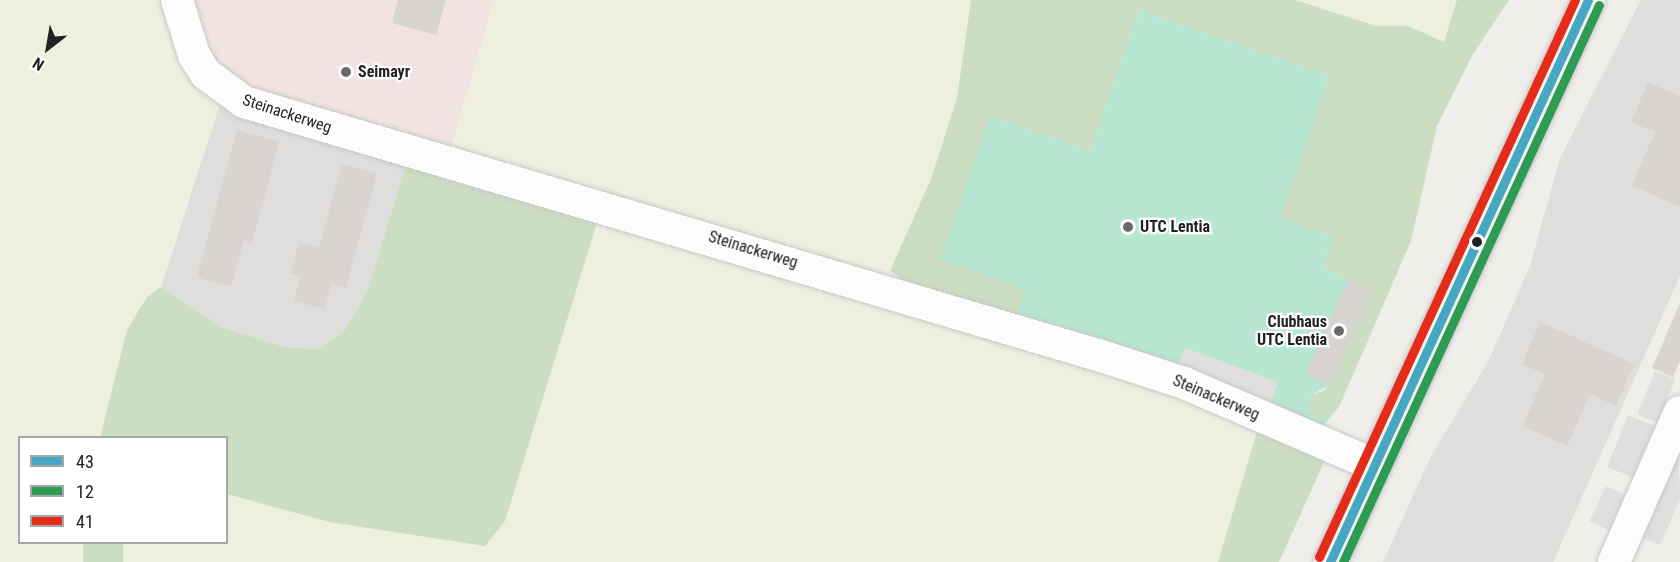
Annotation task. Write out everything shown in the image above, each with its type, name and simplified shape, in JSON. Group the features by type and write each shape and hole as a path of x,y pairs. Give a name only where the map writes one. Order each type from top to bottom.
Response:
{"main road":[{"path":"1330,562 1588,0"}],"street":[{"name":"Steinackerweg","path":"177,0 194,55 206,74 244,102 1101,356 1184,383 1374,465"},
{"path":"1617,561 1680,412"}],"shaded area":[{"name":"Seimayr","path":"185,0 494,0 450,152 257,96 210,63"},
{"path":"1641,0 1680,0 1680,276 1553,562 1383,562 1431,456 1488,362 1530,266 1560,158"},
{"path":"221,100 407,162 367,292 345,330 319,349 284,347 222,327 161,287"},
{"path":"1593,191 1680,230 1671,249 1584,210"},
{"path":"1185,348 1278,382 1270,403 1177,370"},
{"path":"1655,371 1675,379 1658,423 1637,415"},
{"path":"1628,415 1655,426 1634,478 1607,467"},
{"path":"1532,450 1590,477 1583,492 1525,465"},
{"path":"1679,453 1680,500 1660,545 1642,538"},
{"path":"1606,486 1625,495 1609,530 1590,521"}],"green space":[{"path":"0,0 158,0 185,60 221,100 161,287 147,297 127,330 100,436 18,436 18,544 83,544 81,562 0,562"},
{"path":"494,0 971,0 957,98 931,179 890,271 856,270 450,152"},
{"path":"971,0 1295,0 1376,26 1408,26 1444,42 1457,0 1509,0 1472,56 1437,126 1411,241 1339,407 1327,418 1316,418 1308,408 1312,395 1325,390 1348,279 1322,268 1333,237 1279,218 1329,76 1139,10 1090,151 990,116 1026,289 1020,310 1009,316 912,286 890,271 931,179 957,98"},
{"path":"1295,0 1457,0 1444,42 1408,26 1376,26"},
{"name":"UTC Lentia","path":"1139,10 1329,76 1280,218 1333,237 1322,268 1373,290 1330,384 1312,395 1308,408 1316,418 1326,418 1339,407 1322,427 1009,316 1020,310 1025,289 940,259 990,116 1090,151"},
{"path":"407,162 600,213 505,521 485,546 329,522 228,494 228,436 100,436 127,330 147,297 161,287 222,327 284,347 319,349 345,330 367,292"},
{"path":"600,213 867,299 886,312 905,310 1155,386 1257,432 1218,562 121,562 123,544 228,544 228,494 329,522 485,546 505,521"},
{"path":"1257,432 1325,460 1279,562 1218,562"},
{"path":"83,544 123,544 123,562 83,562"}],"building":[{"path":"398,0 446,0 436,35 392,23"},
{"path":"1648,82 1680,96 1680,207 1632,185 1655,132 1631,122"},
{"path":"237,130 279,142 252,243 244,241 231,287 197,277"},
{"path":"342,164 377,173 346,288 331,284 324,309 294,301 300,276 291,273 299,242 319,248"},
{"name":"Clubhaus UTC Lentia","path":"1348,279 1373,290 1330,385 1306,374"},
{"path":"1680,303 1680,361 1673,377 1652,368"},
{"path":"1540,322 1634,364 1616,406 1590,394 1567,446 1523,426 1545,374 1522,364"}],"transit line":[{"name":"41","path":"1319,557 1575,0"},
{"name":"43","path":"1330,562 1588,0"},
{"name":"12","path":"1343,562 1599,5"}],"place":[{"name":"Seimayr","path":"346,72"},
{"name":"UTC Lentia","path":"1128,227"},
{"name":"Clubhaus UTC Lentia","path":"1339,331"}]}
